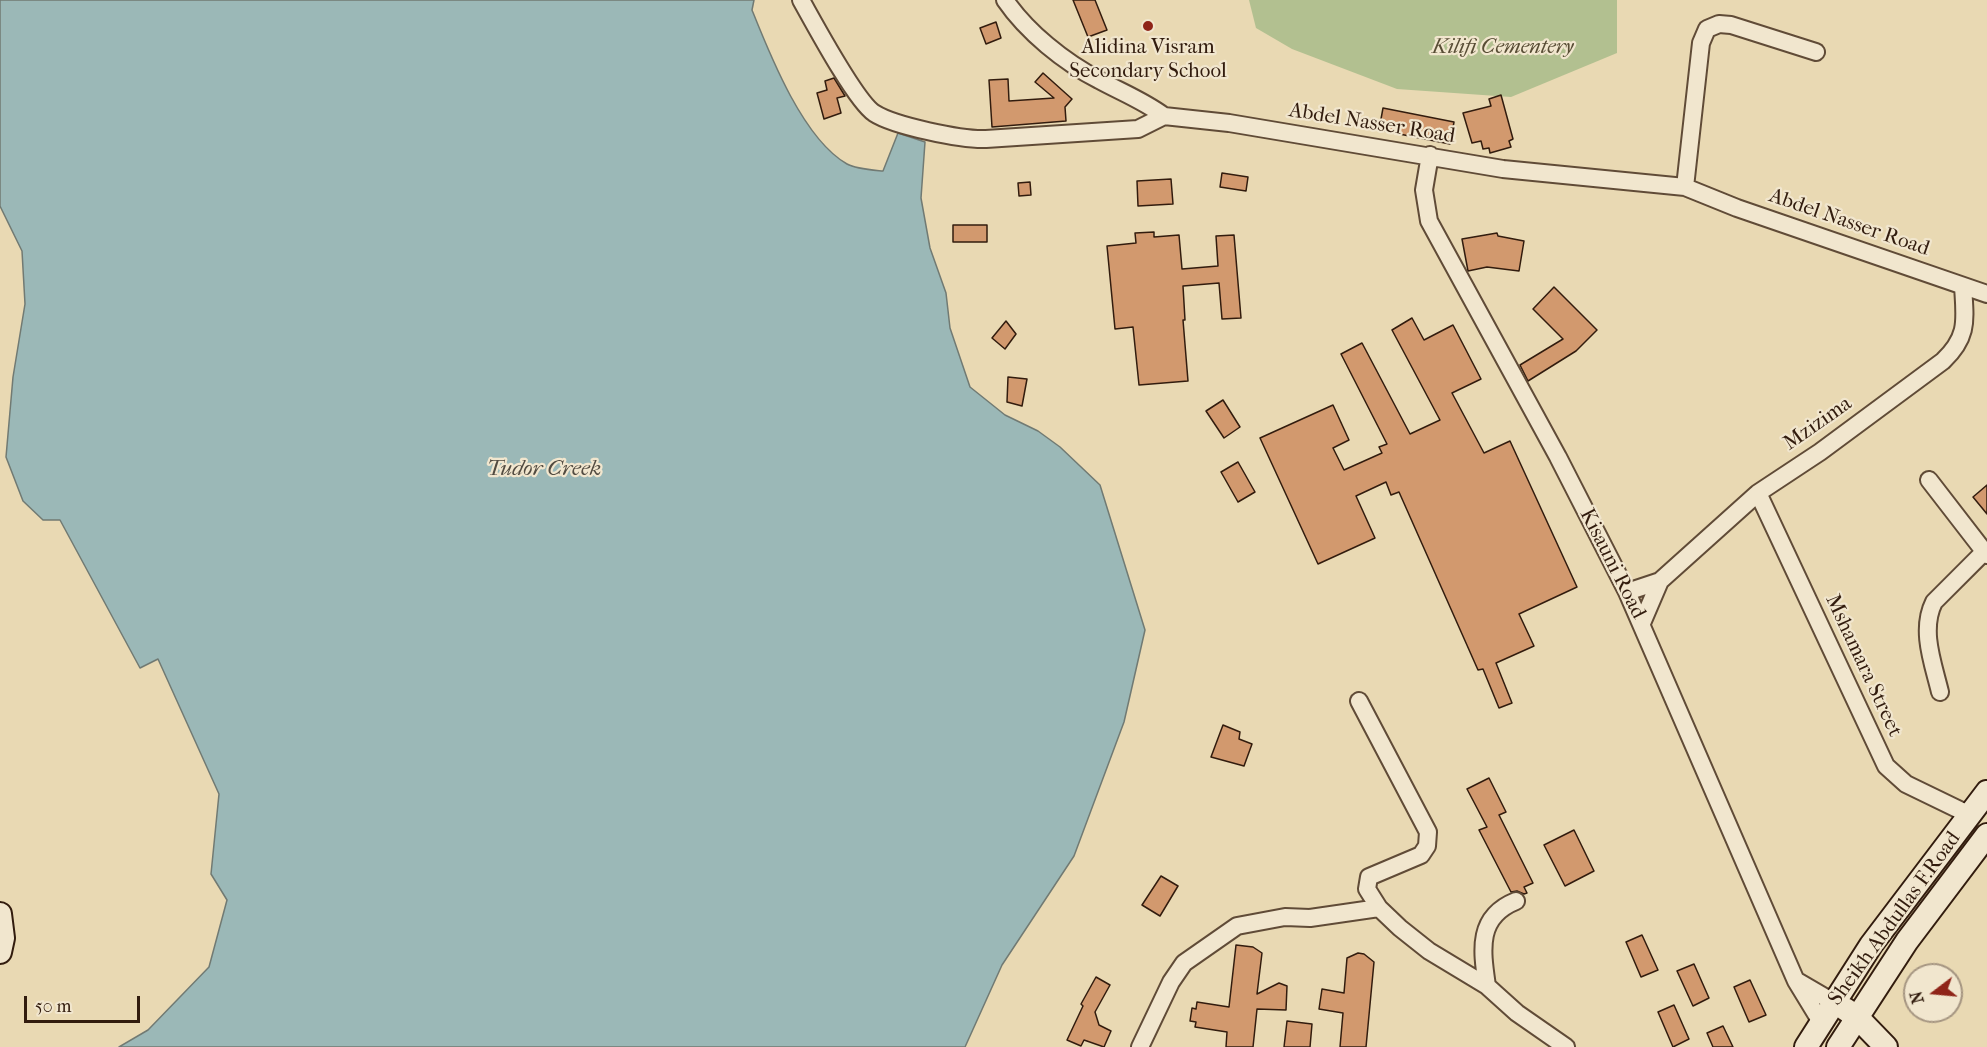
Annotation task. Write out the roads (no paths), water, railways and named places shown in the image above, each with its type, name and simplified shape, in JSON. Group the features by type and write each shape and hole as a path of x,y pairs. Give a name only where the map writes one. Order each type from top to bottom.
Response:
{"main road":[{"name":"Sheikh Abdullas F.Road","path":"1806,1047 1871,945 1972,816 1987,792"},
{"name":"Sheikh Abdullas F.Road","path":"1841,1043 1907,941 1987,835"},
{"path":"0,914 3,938 0,952"},
{"path":"1833,1002 1857,1017 1886,1047"},
{"path":"1821,1022 1841,1043 1879,1047"}],"street":[{"path":"801,0 816,29 865,105 886,119 971,140 1138,129 1164,116 1150,105 1098,80 1059,53 1042,40 1005,0"},
{"path":"1685,187 1701,43 1707,29 1719,24 1731,25 1816,52"},
{"name":"Abdel Nasser Road","path":"1164,116 1229,123 1503,169 1685,187 1737,208 1987,294"},
{"name":"Kisauni Road","path":"1430,155 1424,190 1429,221 1558,457 1627,592 1797,981 1821,1022"},
{"name":"Mzizima","path":"1660,581 1758,493 1820,452 1943,361 1958,347 1965,325 1963,286"},
{"path":"1929,480 1986,553 1934,602 1931,609 1927,630 1940,692"},
{"name":"Mshamara Street","path":"1758,493 1886,766 1906,784 1972,816"},
{"path":"1627,592 1660,581"},
{"path":"1642,623 1660,581"},
{"path":"1359,701 1428,832 1427,846 1421,855 1369,877 1367,889 1379,908 1429,951 1487,986 1517,1013 1566,1047"},
{"path":"1487,986 1482,950 1487,928 1500,909 1516,901"},
{"path":"1140,1047 1171,982 1184,963 1237,926 1276,918 1310,918 1379,908"},
{"path":"1797,981 1833,1002"}],"water":[{"name":"Tudor Creek","path":"0,0 754,0 752,10 778,72 802,116 831,152 851,166 883,171 898,133 925,142 921,198 930,248 946,293 950,328 970,387 1005,415 1038,431 1060,447 1100,485 1145,630 1124,722 1074,856 1002,965 965,1047 119,1047 148,1030 209,967 227,900 211,874 219,794 158,659 140,668 60,520 43,520 23,501 6,457 13,377 25,304 22,251 0,206"}],"place":[{"name":"Alidina Visram Secondary School","path":"1148,26"}],"park label":[{"name":"Kilifi Cementery","path":"1503,48"}]}
